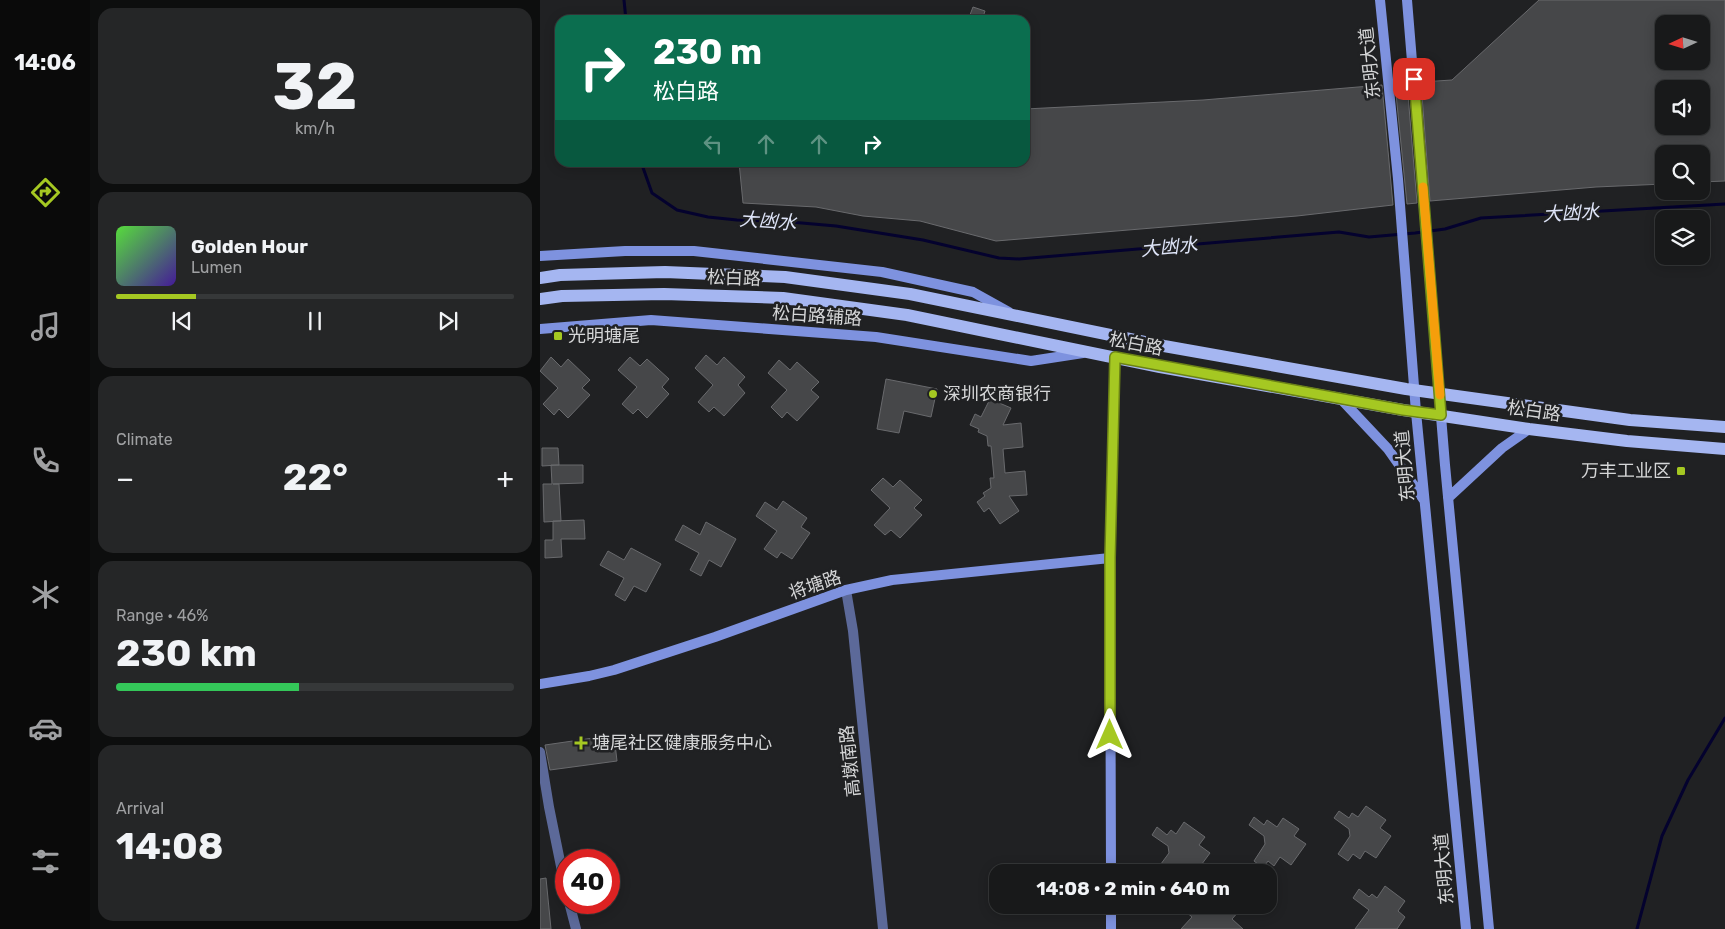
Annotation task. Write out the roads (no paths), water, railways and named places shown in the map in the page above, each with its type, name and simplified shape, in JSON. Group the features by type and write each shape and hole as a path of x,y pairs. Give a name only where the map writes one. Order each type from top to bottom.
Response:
{"main road":[{"name":"东明大道","path":"1380,0 1398,179 1416,412 1466,929"},
{"path":"1407,0 1448,498 1489,929"},
{"path":"540,256 625,251 694,251 882,272 973,292 1016,316"},
{"name":"松白路","path":"540,278 560,275 665,272 785,276 910,294 1164,346 1414,390 1630,420 1725,428"},
{"name":"松白路","path":"540,299 562,296 664,294 783,298 907,315 1115,357 1416,412 1529,429 1628,441 1725,449"},
{"name":"松白路辅路","path":"540,329 651,320 876,337 1030,361 1089,352"},
{"path":"1111,864 1110,558 1115,357"},
{"path":"1340,398 1388,449 1425,501"},
{"path":"1448,498 1502,448 1529,429"},
{"name":"将塘路","path":"540,684 614,670 715,637 846,590 892,580 1110,558"},
{"path":"1111,914 1111,929"}],"street":[{"name":"高墩南路","path":"846,590 853,631 883,929"},
{"path":"540,752 558,849"},
{"path":"572,914 576,929"}],"waterway":[{"name":"大凼水","path":"624,0 626,15"},
{"name":"大凼水","path":"643,167 652,193 677,210 708,217 737,220 779,221 836,226 923,240 999,258 1019,259 1339,232 1369,237 1445,229 1481,218 1725,204"},
{"path":"1637,929 1662,836 1688,780 1725,718"}],"place":[{"name":"光明塘尾","path":"558,336"},
{"name":"深圳农商银行","path":"933,394"},
{"name":"万丰工业区","path":"1681,471"},
{"name":"塘尾社区健康服务中心","path":"581,743"}]}
